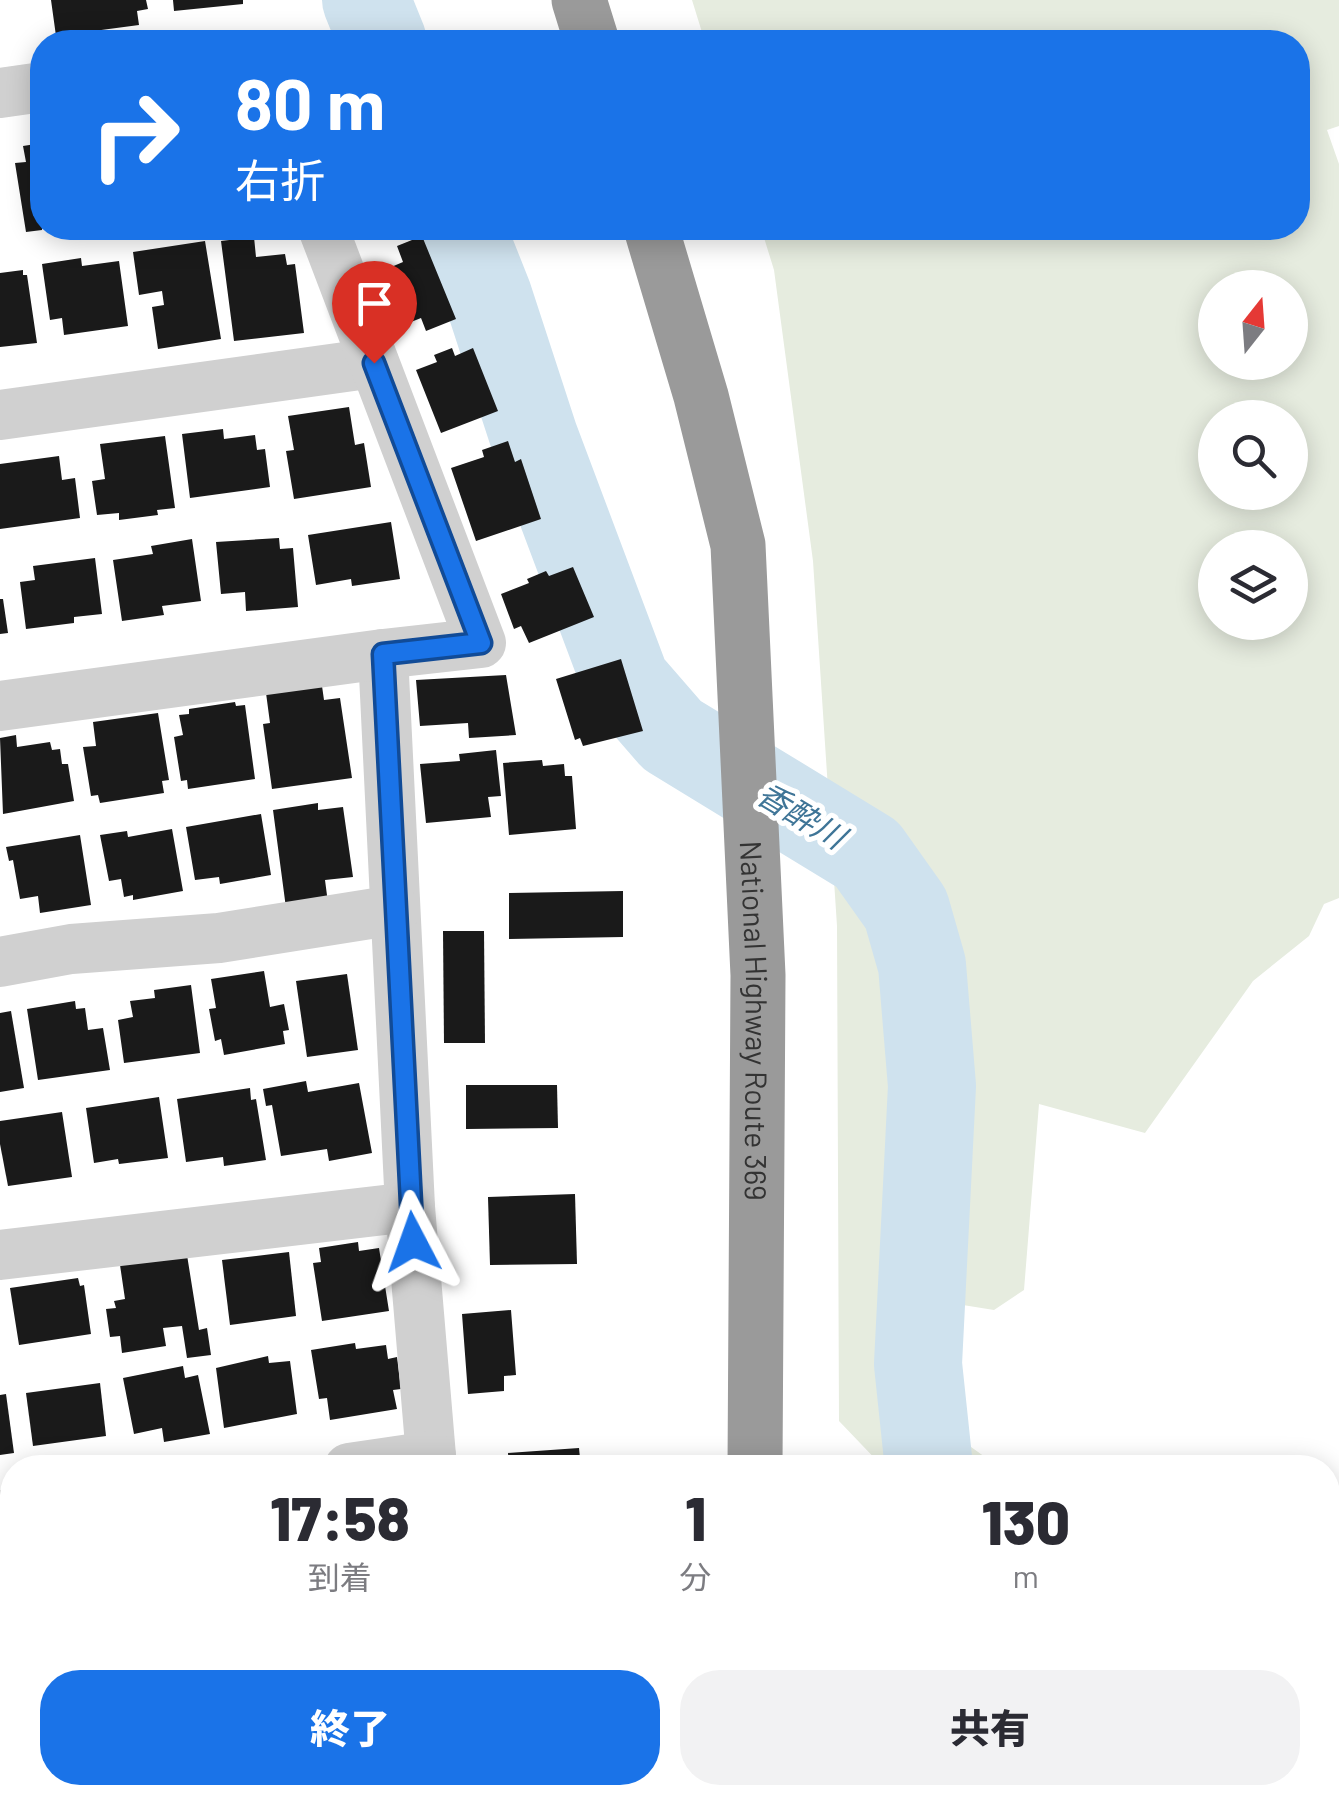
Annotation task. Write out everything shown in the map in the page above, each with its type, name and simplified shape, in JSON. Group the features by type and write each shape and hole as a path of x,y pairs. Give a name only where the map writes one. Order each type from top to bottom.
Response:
{"highway":[{"path":"579,0 588,30"},
{"name":"National Highway Route 369","path":"654,240 701,396 738,545 758,976 756,1455"}],"street":[{"path":"0,93 30,88"},
{"path":"0,706 481,643 328,240"},
{"path":"0,416 374,363"},
{"path":"383,654 410,1206 431,1455"},
{"path":"0,962 70,949 218,938 395,910"},
{"path":"0,1255 410,1206"}],"shaded area":[{"path":"692,0 1339,0 1339,126 1327,130 1339,164 1339,898 1324,904 1309,936 1253,981 1145,1133 1039,1104 1024,1290 994,1310 913,1297 890,1389 982,1455 872,1455 839,1421 837,926 813,561 774,270 765,240 1310,240 1310,30 701,30"}],"building":[{"path":"51,0 146,0 148,9 137,11 139,25 55,30"},
{"path":"173,0 243,0 243,4 174,11"},
{"path":"30,145 30,232 26,232 15,163 26,162 23,146"},
{"path":"254,240 256,257 285,254 287,265 295,264 304,333 234,341 221,241"},
{"path":"424,240 456,319 426,331 421,318 401,326 385,290 377,293 370,276 403,262 397,246"},
{"path":"205,241 221,339 158,349 152,307 164,305 162,291 139,295 133,252"},
{"path":"81,258 82,266 119,261 128,326 64,335 62,318 50,320 42,264"},
{"path":"23,270 37,343 0,347 0,273"},
{"path":"452,348 455,356 473,348 498,411 441,433 416,370 437,362 434,355"},
{"path":"349,407 355,445 364,443 371,487 294,499 286,451 294,450 288,416"},
{"path":"223,429 224,439 255,435 257,450 265,449 270,487 190,498 182,434"},
{"path":"165,436 175,508 157,510 158,515 119,520 119,513 97,515 92,481 105,479 100,444"},
{"path":"508,441 515,462 521,459 541,519 476,541 451,468 484,457 482,450"},
{"path":"59,456 62,480 75,478 80,518 0,529 0,464"},
{"path":"391,522 400,579 352,586 351,579 316,585 308,535"},
{"path":"279,538 280,549 293,548 298,607 246,611 245,592 221,594 216,542"},
{"path":"192,539 201,601 162,606 164,615 122,621 113,560 153,554 151,546"},
{"path":"95,558 102,614 74,617 74,623 26,629 20,582 35,580 33,566"},
{"path":"573,567 594,617 529,643 521,626 514,629 501,594 546,571 549,576"},
{"path":"0,599 8,633 0,634"},
{"path":"621,659 643,731 583,746 580,738 575,740 556,679"},
{"path":"506,675 516,735 469,738 468,723 420,726 416,680"},
{"path":"322,686 324,700 340,698 352,778 272,789 263,724 270,723 266,693"},
{"path":"235,702 236,706 245,705 255,779 188,789 187,780 181,781 174,737 183,735 179,715 189,714 189,709"},
{"path":"158,713 169,780 162,781 164,793 100,803 98,795 91,796 83,747 96,746 93,722"},
{"path":"16,735 17,747 50,742 52,750 60,749 62,764 68,764 74,801 3,814 0,738"},
{"path":"496,750 501,796 488,797 491,817 426,823 420,764 460,761 459,754"},
{"path":"542,760 543,766 564,764 565,776 572,776 576,829 509,835 503,763"},
{"path":"318,803 318,810 343,807 353,877 325,880 328,903 286,908 273,810"},
{"path":"261,814 271,875 220,884 219,877 195,880 186,827"},
{"path":"172,829 183,891 133,900 133,895 124,897 121,879 109,881 100,835 127,831 128,837"},
{"path":"80,835 91,905 40,913 38,896 20,899 13,860 9,861 6,847"},
{"path":"623,891 623,937 509,939 509,893"},
{"path":"443,931 484,931 485,1043 444,1043"},
{"path":"264,971 270,1007 284,1004 289,1030 283,1031 285,1044 224,1055 221,1039 215,1041 209,1009 216,1008 211,979"},
{"path":"347,974 358,1050 307,1057 296,981"},
{"path":"191,985 200,1053 124,1063 118,1020 133,1017 130,1001 155,998 154,990"},
{"path":"75,1001 76,1009 85,1008 88,1030 103,1028 110,1070 38,1080 27,1009"},
{"path":"11,1011 24,1088 0,1092 0,1013"},
{"path":"306,1081 308,1092 359,1083 372,1153 329,1161 327,1149 281,1156 272,1105 266,1106 263,1089"},
{"path":"466,1085 557,1085 558,1128 466,1129"},
{"path":"250,1088 251,1100 256,1099 266,1160 224,1166 223,1157 186,1162 177,1099"},
{"path":"159,1097 168,1158 94,1163 86,1108"},
{"path":"62,1112 72,1177 8,1186 0,1121"},
{"path":"575,1194 577,1264 490,1265 488,1197"},
{"path":"358,1242 359,1251 379,1248 389,1311 322,1321 313,1263 321,1262 319,1248"},
{"path":"289,1252 296,1316 230,1325 222,1260"},
{"path":"187,1255 199,1330 207,1328 211,1355 187,1358 182,1326 163,1328 166,1346 122,1353 120,1336 110,1337 106,1309 116,1308 114,1301 125,1299 120,1265"},
{"path":"78,1278 80,1286 84,1285 91,1334 19,1345 10,1288"},
{"path":"511,1310 516,1375 504,1376 504,1391 468,1394 462,1314"},
{"path":"355,1343 356,1349 386,1345 388,1359 397,1357 401,1389 393,1390 397,1409 330,1420 327,1398 319,1399 311,1350"},
{"path":"268,1356 269,1363 290,1361 297,1414 224,1428 216,1368"},
{"path":"183,1366 185,1378 198,1375 210,1434 164,1442 162,1428 134,1434 123,1378"},
{"path":"100,1383 106,1436 33,1446 26,1393"},
{"path":"6,1394 14,1453 0,1455 0,1395"},
{"path":"579,1448 580,1455 508,1455"}],"waterway":[{"name":"香酔川","path":"366,0 378,30"},
{"name":"香酔川","path":"466,240 626,682 672,735 867,854 906,909 922,965 932,1086 918,1364 928,1455"}],"route":[{"path":"374,363 481,643 383,654 413,1242"}]}
